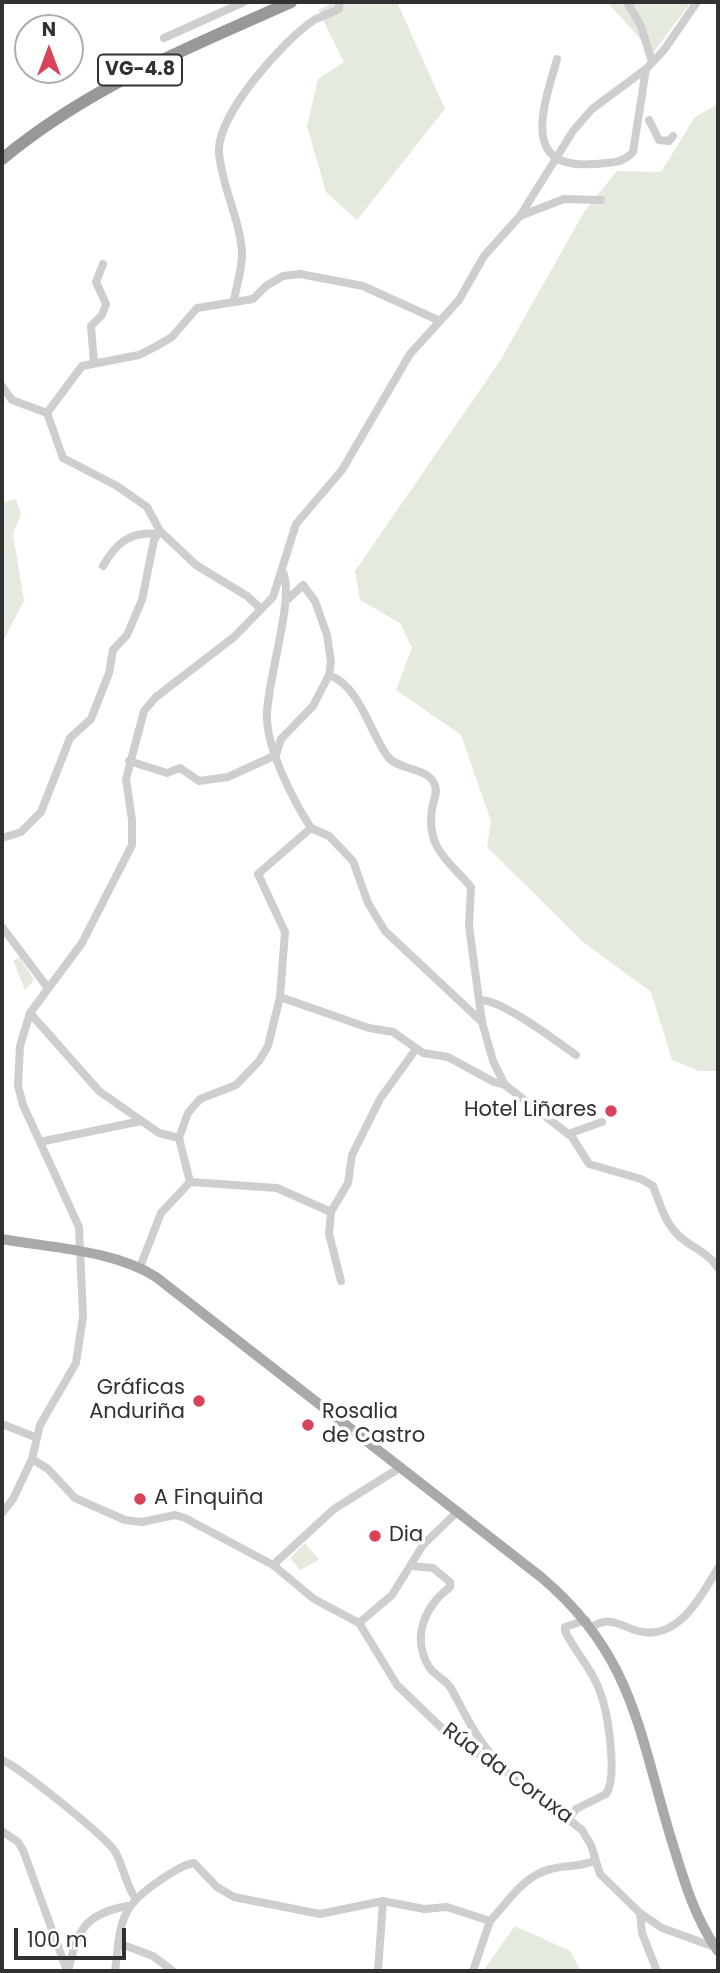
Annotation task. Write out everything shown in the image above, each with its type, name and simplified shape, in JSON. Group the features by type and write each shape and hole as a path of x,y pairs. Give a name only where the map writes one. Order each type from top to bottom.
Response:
{"highway":[{"name":"VG-4.8","path":"2,159 36,131 105,87 291,2"}],"main road":[{"path":"2,1239 140,1267 550,1584 589,1623 619,1671 632,1701 656,1793 687,1890 717,1947"}],"street":[{"path":"164,38 244,2"},
{"path":"557,59 541,131 543,144 556,159 577,165 619,162 628,158 633,152 649,65 641,26 627,2"},
{"path":"2,1513 13,1499 32,1460 35,1437 76,1363 83,1317 83,1254 79,1227 18,1086 20,1046 30,1013 82,943 128,856 133,835 126,779 144,711 156,696 233,637 273,597 296,524 342,470 410,354 460,300 484,256 520,216 592,108 649,65 697,2"},
{"path":"234,300 242,271 242,249 219,155 222,135 234,108 287,44 314,20 340,4"},
{"path":"649,120 654,109"},
{"path":"638,117 649,120 659,139 669,141 673,136"},
{"path":"520,216 564,199 601,200"},
{"path":"94,363 91,326 102,315 106,304 96,282 103,264"},
{"path":"47,413 82,366 139,355 172,337 197,308 253,299 266,286 283,276 300,274 363,286 440,321"},
{"path":"2,386 12,400 47,413"},
{"path":"47,413 63,458 117,486 147,507 159,533 196,565 247,596 261,609"},
{"path":"103,566 121,542 133,536 159,533"},
{"path":"2,838 22,832 41,812 70,738 91,719 109,673 113,650 127,635 142,600 159,533"},
{"path":"282,571 288,599 280,626 267,720 276,755 300,811 311,828 329,836 353,862 368,903 385,931 482,1022"},
{"path":"129,761 167,773 180,768 199,781 228,777 276,755 281,739 313,706 329,675 330,649 315,601 303,585 288,599"},
{"path":"329,675 337,678 353,697 389,759 429,776 434,783 436,791 432,812 437,849 471,887 469,926 482,1022 493,1061 505,1084 568,1134 589,1164 653,1185 667,1221 679,1236 706,1254 718,1268"},
{"path":"190,1182 179,1138 188,1113 200,1099 236,1085 259,1061 268,1046 280,997 285,932 258,874 311,828"},
{"path":"2,928 48,988"},
{"path":"280,997 369,1028 393,1032 416,1049 448,1057 494,1082 505,1084"},
{"path":"481,1000 490,1000 518,1018 535,1024 576,1055"},
{"path":"30,1013 99,1091 159,1133 179,1138"},
{"path":"341,1281 329,1234 331,1212 348,1183 352,1155 380,1099 416,1049"},
{"path":"40,1142 141,1121"},
{"path":"568,1134 601,1122"},
{"path":"190,1182 277,1188 331,1212"},
{"path":"140,1267 161,1213 190,1182"},
{"path":"2,1424 35,1437"},
{"path":"32,1460 48,1469 82,1502 134,1523 175,1515 273,1565 314,1599 359,1623 392,1595 423,1545 458,1511"},
{"path":"273,1565 334,1509 401,1467"},
{"path":"412,1566 433,1568 450,1582 450,1587 431,1601 424,1616 421,1638 425,1656 429,1667 450,1686 476,1736 507,1772"},
{"path":"569,1819 576,1809 606,1794 611,1781 611,1755 600,1692 565,1631 565,1626 613,1620 652,1633 690,1613 718,1568"},
{"name":"Rúa da Coruxa","path":"359,1623 397,1685 450,1736 507,1772 569,1819 587,1837 594,1861 606,1881 640,1913 662,1928 717,1947"},
{"path":"2,1760 49,1794 115,1851 124,1880 135,1898"},
{"path":"2,1831 18,1842 27,1858 68,1971"},
{"path":"473,1971 490,1922 531,1877 549,1869 583,1866 594,1861"},
{"path":"115,1971 118,1943 127,1906 166,1876 194,1863 217,1887 233,1897 330,1914 383,1901 424,1909 447,1907 490,1922"},
{"path":"378,1971 383,1901"},
{"path":"68,1971 78,1934 86,1922 111,1909 127,1906"},
{"path":"640,1913 642,1933 657,1971"},
{"path":"118,1943 153,1956 173,1971"}],"shaded area":[{"path":"334,2 397,2 445,109 357,220 326,192 307,126 318,79 344,62 318,10"},
{"path":"607,2 691,2 653,53"},
{"path":"718,104 718,1071 699,1071 672,1060 651,992 582,941 487,847 491,821 461,735 396,690 412,648 400,623 360,600 355,571 500,361 584,212 617,171 661,172 695,117"},
{"path":"16,499 21,514 13,534 24,601 2,643 2,503"},
{"path":"20,958 34,980 25,990 13,960"},
{"path":"305,1543 319,1560 300,1570 290,1558"},
{"path":"515,1926 570,1951 581,1971 483,1971"}],"place":[{"name":"Hotel Liñares","path":"611,1111"},
{"name":"Gráficas Anduriña","path":"199,1401"},
{"name":"Rosalia de Castro","path":"308,1425"},
{"name":"A Finquiña","path":"140,1499"},
{"name":"Dia","path":"375,1536"}]}
